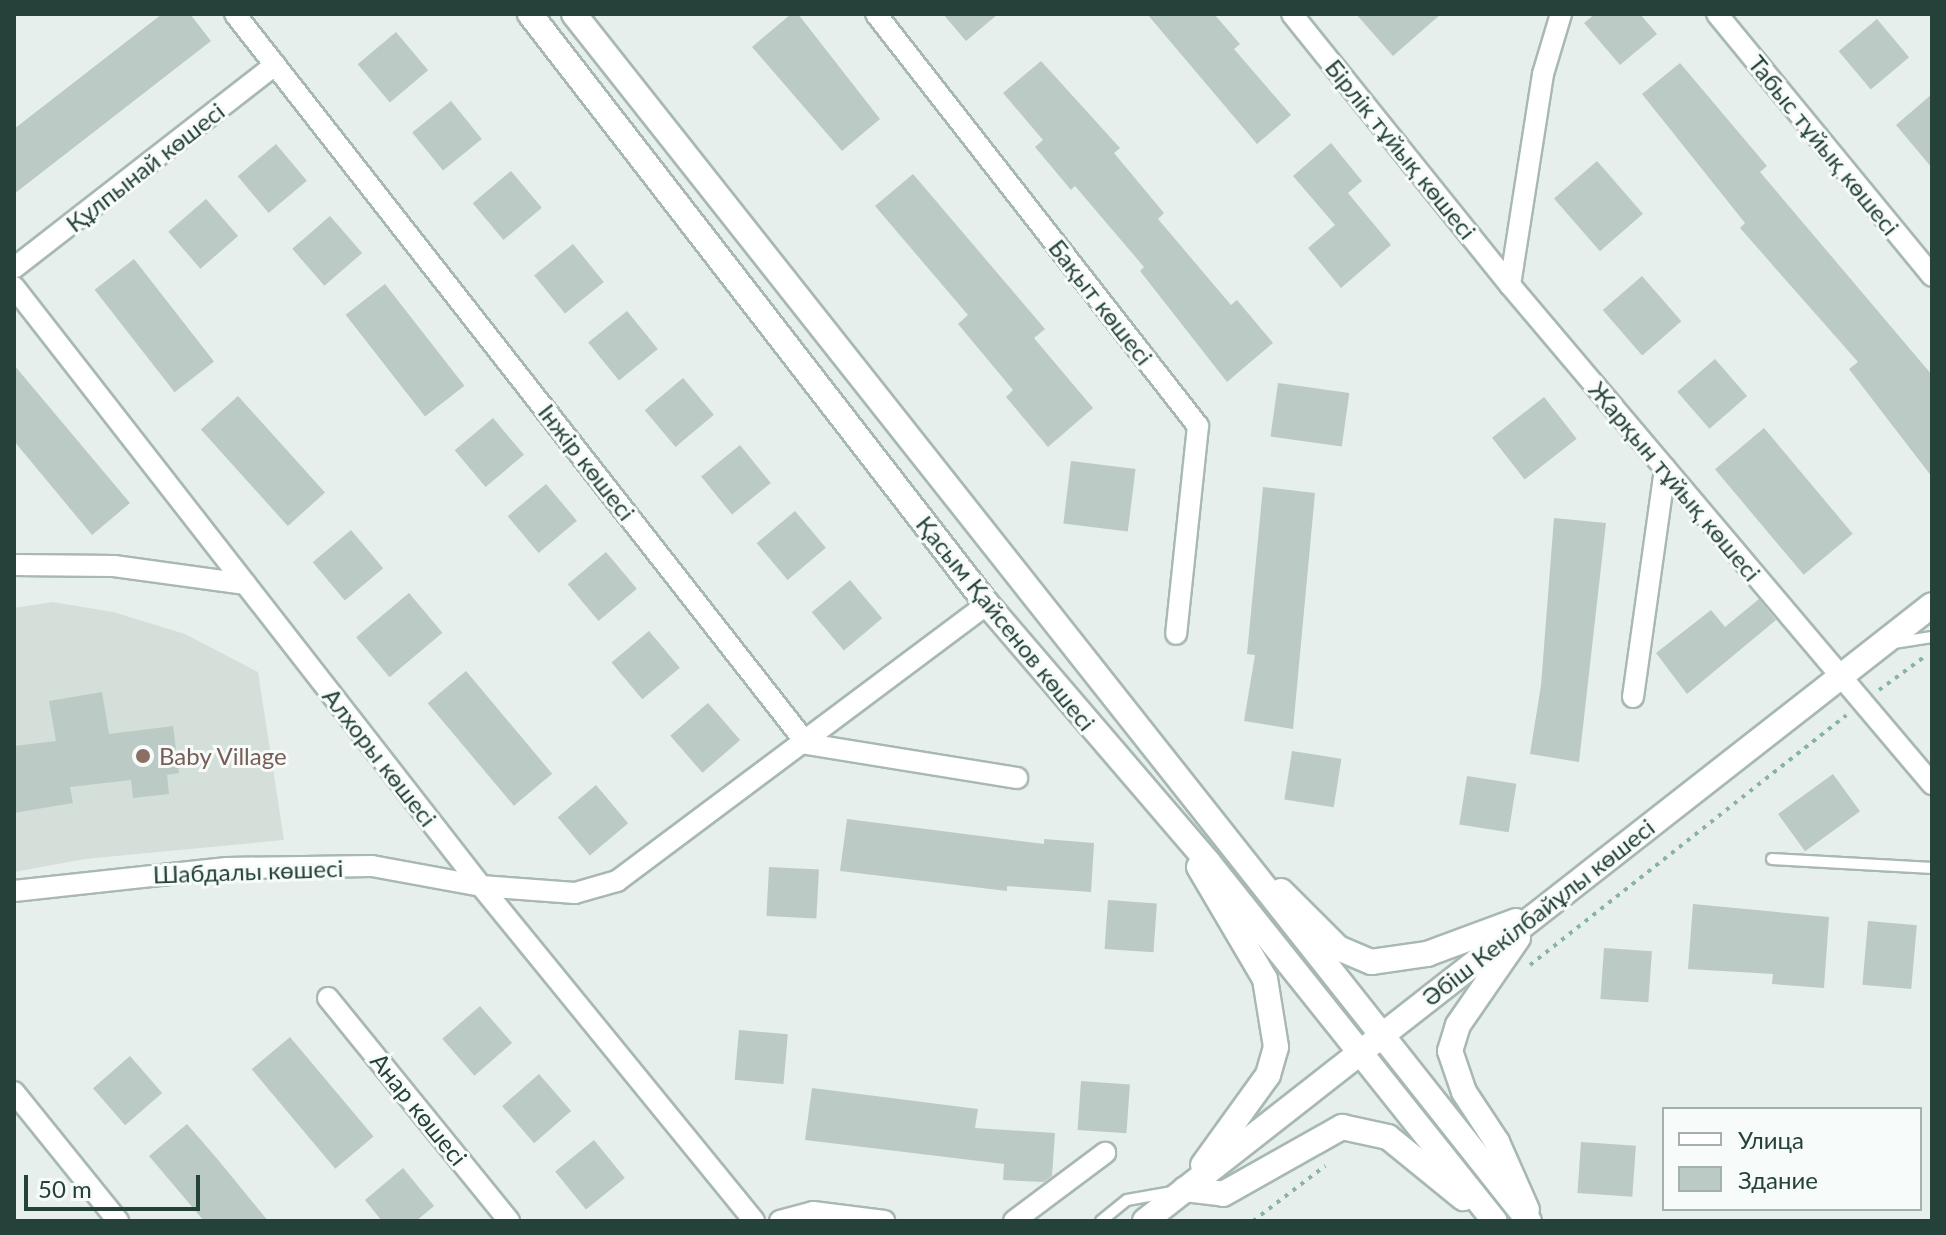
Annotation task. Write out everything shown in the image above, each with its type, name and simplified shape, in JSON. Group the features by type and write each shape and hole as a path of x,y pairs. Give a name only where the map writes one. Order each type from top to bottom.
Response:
{"street":[{"name":"Інжір көшесі","path":"235,14 807,744"},
{"name":"Қасым Қайсенов көшесі","path":"530,14 987,604 1188,844 1208,862 1494,1221"},
{"name":"Қасым Қайсенов көшесі","path":"574,14 1528,1220"},
{"name":"Бақыт көшесі","path":"876,14 1198,426 1176,634"},
{"name":"Бірлік тұйық көшесі","path":"1292,14 1510,285"},
{"path":"1510,285 1543,74 1561,14"},
{"name":"Табыс тұйық көшесі","path":"1717,14 1932,276"},
{"name":"Құлпынай көшесі","path":"14,268 275,65"},
{"name":"Жарқын тұйық көшесі","path":"1510,285 1932,784"},
{"name":"Алхоры көшесі","path":"14,287 481,886 754,1221"},
{"path":"1633,697 1665,468"},
{"path":"14,565 114,566 246,584"},
{"name":"Шабдалы көшесі","path":"14,891 227,868 372,866 481,886 575,893 617,881 807,744 987,604"},
{"name":"Әбіш Кекілбайұлы көшесі","path":"1145,1221 1932,605"},
{"path":"807,744 1017,778"},
{"path":"1221,835 1338,948 1371,962 1427,954 1536,913"},
{"path":"1188,844 1213,896 1265,979 1276,1047 1268,1075 1185,1189 1223,1194 1342,1127 1388,1137 1494,1221"},
{"path":"1528,1220 1526,1198 1464,1092 1450,1051 1458,1025 1536,913"},
{"name":"Анар көшесі","path":"328,998 509,1221"},
{"path":"14,1092 118,1221"},
{"path":"1014,1221 1105,1153"},
{"path":"780,1221 813,1212 884,1221"}],"lane":[{"path":"1880,645 1932,637"},
{"path":"1772,859 1932,868"},
{"path":"1101,1221 1127,1200 1185,1189"}],"path":[{"path":"1528,967 1862,703 1932,652"},
{"path":"1253,1221 1326,1165"}],"shaded area":[{"name":"Baby Village","path":"53,602 113,612 185,634 258,672 284,840 85,859 14,872 14,608"}],"building":[{"path":"162,14 190,14 211,41 14,194 14,129"},
{"path":"791,14 798,14 880,119 842,151 752,47"},
{"path":"943,14 998,14 966,41"},
{"path":"1147,14 1214,14 1240,44 1234,49 1291,115 1257,144"},
{"path":"1356,14 1441,14 1393,56"},
{"path":"1595,14 1640,14 1657,34 1620,65 1584,23"},
{"path":"1877,19 1909,57 1871,89 1839,51"},
{"path":"396,32 428,70 390,102 358,64"},
{"path":"1041,61 1120,148 1114,153 1164,213 1158,219 1231,305 1237,300 1273,343 1227,382 1140,271 1144,267 1075,186 1071,190 1035,147 1043,140 1003,93"},
{"path":"1680,63 1767,166 1760,172 1932,375 1932,477 1849,369 1858,362 1740,228 1745,223 1642,94"},
{"path":"1932,94 1932,168 1896,125"},
{"path":"451,101 482,139 443,171 412,132"},
{"path":"1331,143 1362,181 1348,193 1391,245 1341,288 1308,248 1335,225 1293,176"},
{"path":"276,144 307,181 269,213 238,176"},
{"path":"1597,161 1643,214 1600,251 1554,198"},
{"path":"511,171 542,208 504,240 473,203"},
{"path":"913,174 1045,329 1034,338 1093,408 1048,447 1006,397 1013,390 958,324 968,315 875,206"},
{"path":"206,199 238,236 200,269 168,232"},
{"path":"330,216 362,253 324,286 292,249"},
{"path":"573,244 604,282 565,314 534,275"},
{"path":"134,259 214,361 175,392 95,290"},
{"path":"1642,276 1681,321 1642,355 1603,310"},
{"path":"385,284 464,386 425,416 346,315"},
{"path":"627,311 658,349 619,381 588,342"},
{"path":"1715,359 1747,396 1709,429 1677,392"},
{"path":"14,365 130,503 92,535 14,441"},
{"path":"683,378 714,415 676,447 645,410"},
{"path":"1278,383 1349,393 1342,446 1270,436"},
{"path":"238,396 325,493 288,526 201,429"},
{"path":"1544,397 1577,439 1525,479 1492,438"},
{"path":"493,418 524,455 486,487 455,450"},
{"path":"1764,428 1853,534 1804,575 1715,469"},
{"path":"740,445 771,483 732,515 701,476"},
{"path":"1071,461 1136,469 1128,531 1063,524"},
{"path":"546,484 577,521 539,553 508,516"},
{"path":"1263,487 1315,493 1293,729 1244,721 1255,655 1247,654"},
{"path":"795,511 826,548 788,580 757,543"},
{"path":"1554,518 1606,523 1579,762 1530,754 1541,685"},
{"path":"351,530 383,568 345,600 313,562"},
{"path":"606,552 637,589 599,621 568,584"},
{"path":"850,580 882,618 844,650 812,612"},
{"path":"409,593 442,633 390,677 356,637"},
{"path":"1759,599 1776,620 1687,694 1656,653 1711,610 1725,627"},
{"path":"649,631 680,668 642,699 611,662"},
{"path":"466,671 552,774 514,806 428,703"},
{"path":"102,692 109,734 173,726 179,773 167,775 169,794 133,798 131,780 70,787 73,803 14,813 14,746 56,741 49,701"},
{"path":"708,703 740,740 702,773 670,736"},
{"path":"1292,751 1341,759 1334,807 1284,799"},
{"path":"1833,774 1860,811 1805,851 1778,814"},
{"path":"1467,776 1516,784 1509,832 1459,824"},
{"path":"596,785 628,823 590,855 558,817"},
{"path":"847,819 1044,844 1044,839 1094,843 1091,892 1007,886 1007,891 840,871"},
{"path":"769,867 819,870 816,919 766,916"},
{"path":"1108,900 1157,903 1153,952 1105,949"},
{"path":"1693,904 1829,917 1824,988 1772,984 1773,974 1688,969"},
{"path":"1868,921 1917,925 1911,989 1862,985"},
{"path":"1604,948 1652,951 1648,1002 1600,999"},
{"path":"480,1006 512,1043 474,1076 442,1039"},
{"path":"739,1030 788,1034 783,1084 735,1080"},
{"path":"290,1037 374,1137 335,1169 252,1069"},
{"path":"130,1056 162,1093 125,1125 93,1088"},
{"path":"539,1074 571,1111 534,1143 502,1106"},
{"path":"1081,1081 1130,1084 1126,1133 1078,1130"},
{"path":"812,1088 978,1109 975,1128 1055,1133 1052,1176 1044,1182 1003,1180 1004,1164 805,1140"},
{"path":"187,1124 268,1221 204,1221 149,1156"},
{"path":"594,1140 625,1178 586,1210 555,1171"},
{"path":"1581,1142 1636,1146 1632,1197 1577,1193"},
{"path":"403,1168 434,1206 416,1221 382,1221 365,1200"}],"place":[{"name":"Baby Village","path":"143,756"}]}
